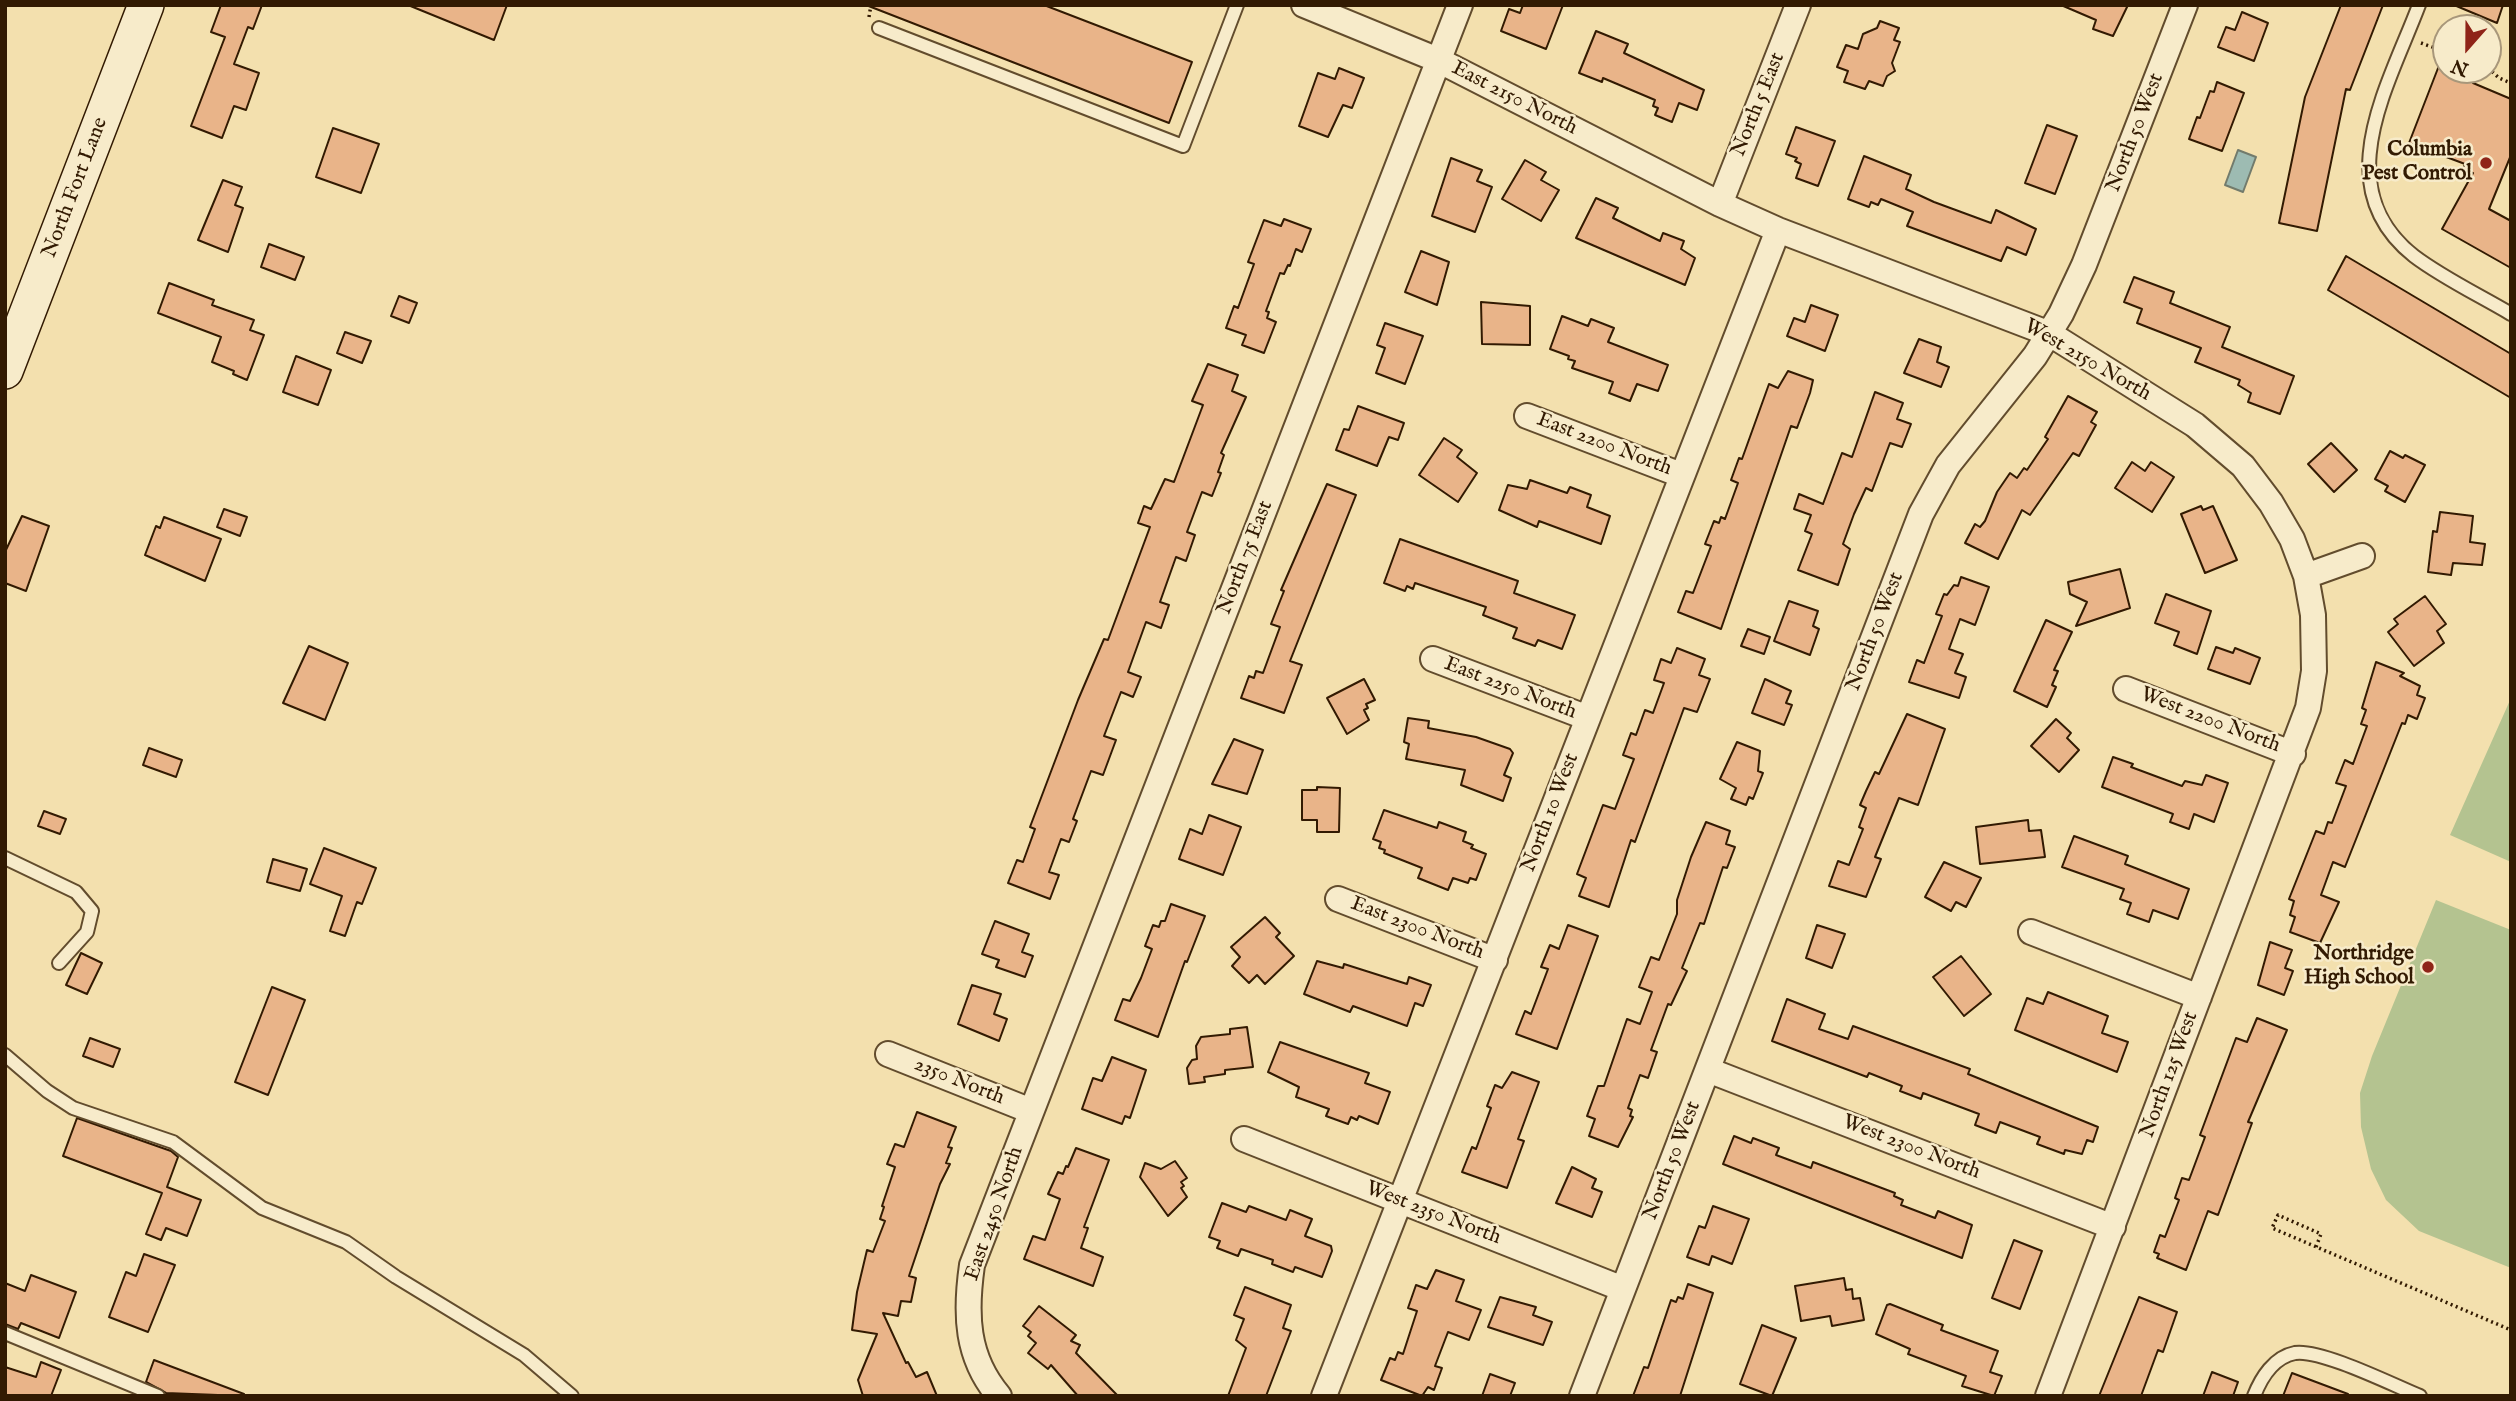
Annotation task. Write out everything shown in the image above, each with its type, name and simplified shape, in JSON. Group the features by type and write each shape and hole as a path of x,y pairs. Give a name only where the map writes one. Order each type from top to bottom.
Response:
{"street":[{"name":"North Fort Lane","path":"5,371 146,5"},
{"name":"East 2150 North","path":"1304,5 1438,60 1720,204"},
{"name":"North 75 East","path":"1031,1111 1460,5"},
{"name":"North 5 East","path":"1720,204 1798,5"},
{"name":"North 50 West","path":"1582,1396 1921,514 1948,465 2050,334 2084,265 2185,5"},
{"name":"West 2150 North","path":"1720,204 1778,230 2050,334 2195,425 2243,466 2292,539 2306,576 2314,615 2314,671 2308,708 2293,754"},
{"name":"North 10 West","path":"1324,1396 1778,230"},
{"name":"East 2200 North","path":"1527,416 1681,475"},
{"path":"2306,576 2362,556"},
{"name":"East 2250 North","path":"1433,659 1588,718"},
{"name":"West 2200 North","path":"2126,689 2293,754"},
{"name":"North 125 West","path":"2048,1396 2293,754"},
{"name":"East 2300 North","path":"1338,899 1495,960"},
{"path":"2031,932 2199,997"},
{"name":"2350 North","path":"888,1054 1031,1111"},
{"name":"West 2300 North","path":"1708,1069 2113,1227"},
{"name":"East 2450 North","path":"999,1396 976,1362 967,1324 968,1294 972,1265 1031,1111"},
{"name":"West 2350 North","path":"1244,1139 1623,1289"}],"lane":[{"path":"879,28 1183,146 1237,5"},
{"path":"2419,5 2370,138 2367,174 2375,203 2392,235 2415,257 2511,314"},
{"path":"5,858 76,892 92,911 87,932 59,963"},
{"path":"5,1055 47,1091 73,1108 173,1142 262,1208 346,1242 396,1277 524,1354 572,1396"},
{"path":"5,1333 158,1396"},
{"path":"2254,1396 2269,1369 2294,1353 2317,1355 2420,1396"}],"path":[{"path":"2421,43 2432,47"},
{"path":"2316,1247 2321,1234 2278,1215 2272,1228 2316,1247 2511,1330"}],"green space":[{"path":"2511,698 2511,862 2450,835"},
{"path":"2436,900 2511,930 2511,1268 2419,1231 2386,1200 2371,1169 2361,1127 2360,1093 2372,1056"}],"water":[{"path":"2238,150 2256,157 2243,192 2225,185"}],"building":[{"path":"221,5 262,5 253,29 248,27 234,64 259,73 246,110 234,106 222,138 191,126 225,37 211,32"},
{"path":"408,5 507,5 494,40"},
{"path":"866,5 1044,5 1192,62 1169,123"},
{"path":"1523,5 1563,5 1546,49 1501,31 1509,9 1520,13"},
{"path":"2061,5 2128,5 2113,36 2093,29 2096,20"},
{"path":"2341,5 2383,5 2350,90 2346,89 2317,231 2279,223 2305,97"},
{"path":"2454,5 2503,5 2500,14 2476,14"},
{"path":"2242,12 2268,23 2254,61 2218,47 2226,27 2235,30"},
{"path":"1880,21 1899,28 1894,40 1900,42 1892,63 1895,71 1887,76 1883,86 1869,81 1865,89 1844,82 1848,71 1837,67 1846,45 1858,49 1863,34 1877,28"},
{"path":"1596,31 1628,44 1624,53 1704,90 1697,110 1679,103 1672,122 1655,115 1658,108 1653,106 1655,100 1603,78 1602,82 1579,73"},
{"path":"1339,68 1364,78 1352,108 1343,105 1328,137 1299,126 1318,73 1335,79"},
{"path":"2217,82 2244,93 2222,151 2189,139 2197,117 2200,118 2210,91 2214,92"},
{"path":"2432,84 2475,84 2511,99 2511,155 2489,209 2511,221 2511,268 2442,229 2473,173 2463,169 2465,164 2409,143"},
{"path":"2047,125 2077,136 2055,194 2025,183"},
{"path":"1796,127 1835,141 1818,186 1796,178 1801,164 1795,161 1797,158 1786,154"},
{"path":"333,128 379,144 361,193 316,177"},
{"path":"1864,156 1911,175 1906,189 1934,202 1991,223 1996,210 2036,229 2026,255 2007,247 2001,261 1907,226 1913,212 1881,199 1878,205 1871,202 1869,207 1848,199"},
{"path":"1451,158 1482,170 1477,181 1492,187 1475,232 1432,216"},
{"path":"1525,160 1546,172 1541,180 1559,190 1541,221 1502,199"},
{"path":"223,180 242,187 235,205 243,208 228,252 198,240"},
{"path":"1596,198 1618,208 1613,218 1660,241 1663,233 1684,241 1681,249 1695,258 1685,285 1576,238"},
{"path":"1284,219 1311,229 1302,252 1296,249 1290,266 1288,265 1284,274 1280,273 1266,311 1269,312 1267,318 1276,322 1264,353 1242,345 1246,335 1226,328 1234,306 1238,308 1254,264 1248,262 1264,220 1281,226"},
{"path":"269,244 304,257 295,280 261,267"},
{"path":"1421,251 1449,262 1437,305 1405,292"},
{"path":"2346,256 2511,354 2511,398 2328,290"},
{"path":"2134,277 2174,292 2170,303 2230,327 2222,347 2294,376 2280,414 2248,402 2251,393 2238,385 2240,380 2195,362 2201,348 2137,323 2142,309 2124,302"},
{"path":"169,283 214,300 212,305 254,320 250,330 264,335 247,380 212,362 221,337 158,313"},
{"path":"399,296 417,303 409,323 391,316"},
{"path":"1481,302 1530,306 1530,345 1482,344"},
{"path":"1811,305 1838,315 1825,351 1787,336 1794,318 1805,322"},
{"path":"1562,316 1588,326 1591,319 1614,328 1608,342 1668,365 1658,391 1637,384 1630,401 1609,393 1613,382 1572,368 1575,361 1550,349"},
{"path":"1385,323 1423,336 1405,384 1376,373 1385,348 1377,345"},
{"path":"345,332 371,341 362,363 337,353"},
{"path":"1919,339 1941,347 1937,362 1949,367 1941,387 1904,373"},
{"path":"296,356 331,370 318,405 283,392"},
{"path":"1208,364 1238,375 1232,391 1246,397 1221,453 1224,455 1218,472 1221,473 1212,496 1202,492 1187,532 1195,535 1186,561 1176,557 1160,602 1169,605 1161,628 1146,622 1128,672 1141,677 1133,697 1121,692 1104,736 1116,740 1103,775 1091,771 1073,819 1077,821 1069,842 1061,839 1049,872 1059,875 1050,899 1008,883 1017,860 1023,862 1035,829 1030,827 1078,700 1104,639 1108,640 1150,527 1138,523 1144,506 1151,509 1165,479 1174,482 1203,405 1192,401"},
{"path":"1788,371 1813,380 1810,393 1797,428 1791,426 1721,629 1678,612 1686,591 1693,593 1711,546 1705,544 1714,521 1719,523 1721,517 1725,519 1738,483 1731,480 1739,458 1742,459 1769,384 1778,388"},
{"path":"1875,392 1903,403 1897,419 1911,424 1902,447 1890,443 1872,491 1866,488 1854,514 1843,544 1850,549 1838,585 1798,570 1812,534 1805,531 1811,515 1794,509 1799,494 1823,504 1842,453 1852,457"},
{"path":"2068,396 2097,412 2091,422 2096,425 2079,456 2073,453 2030,515 2022,510 1998,559 1965,543 1975,524 1980,527 1985,521 1997,492 2010,473 2017,478 2024,468 2027,470 2048,439 2045,437"},
{"path":"1358,406 1404,423 1398,440 1389,437 1377,466 1336,450 1344,429 1349,430"},
{"path":"1444,438 1462,450 1457,457 1477,473 1458,502 1419,475"},
{"path":"2331,443 2357,470 2334,492 2308,464"},
{"path":"2390,451 2425,465 2405,502 2385,491 2388,486 2375,479"},
{"path":"2132,462 2145,471 2151,462 2174,477 2152,512 2115,488"},
{"path":"1530,480 1567,493 1570,487 1591,495 1587,507 1610,516 1601,544 1539,521 1537,527 1499,510 1508,485 1527,489"},
{"path":"1327,484 1356,495 1290,661 1302,665 1284,713 1241,698 1249,676 1254,678 1256,671 1263,673 1280,627 1271,624 1284,591 1281,590"},
{"path":"2201,506 2203,510 2213,506 2237,560 2205,573 2181,514"},
{"path":"224,509 247,517 240,536 217,527"},
{"path":"2440,512 2473,516 2470,542 2485,544 2482,565 2453,563 2451,575 2428,572 2433,531 2437,532"},
{"path":"22,516 49,526 26,591 5,583 5,552"},
{"path":"164,517 221,539 205,581 145,555 156,526 160,528"},
{"path":"1400,539 1518,581 1514,593 1575,615 1562,649 1538,640 1535,646 1513,638 1517,628 1483,615 1486,607 1415,583 1413,589 1407,586 1405,591 1384,583"},
{"path":"2120,569 2130,608 2076,626 2087,602 2070,594 2068,582"},
{"path":"1961,577 1989,587 1975,625 1960,619 1949,649 1963,654 1955,673 1966,677 1959,698 1909,682 1917,660 1924,663 1942,616 1936,614 1944,594 1947,595 1954,585 1958,586"},
{"path":"2166,594 2211,611 2197,654 2174,645 2179,632 2155,623"},
{"path":"2425,596 2446,624 2437,631 2444,643 2414,666 2388,632 2398,624 2394,619"},
{"path":"1789,601 1818,611 1813,626 1819,629 1810,655 1774,641"},
{"path":"2046,620 2072,632 2054,670 2058,671 2052,685 2056,687 2047,707 2014,691"},
{"path":"1748,629 1770,637 1764,654 1741,646"},
{"path":"309,646 348,663 325,720 283,703"},
{"path":"2216,647 2233,653 2235,648 2260,658 2250,684 2208,669"},
{"path":"1677,648 1705,659 1699,675 1710,679 1697,712 1684,708 1635,842 1631,840 1609,907 1579,896 1586,878 1577,874 1603,805 1615,809 1634,759 1623,755 1631,733 1636,735 1645,710 1653,713 1664,683 1654,680 1661,659 1671,663"},
{"path":"2376,662 2404,673 2400,676 2420,686 2417,695 2425,698 2417,719 2408,715 2405,724 2402,723 2345,867 2333,862 2321,895 2339,902 2320,943 2290,932 2295,917 2290,915 2294,901 2289,899 2316,831 2324,834 2328,822 2332,823 2346,786 2336,783 2345,760 2353,764 2367,726 2361,724 2366,710 2362,708"},
{"path":"1364,679 1375,700 1366,704 1368,708 1364,710 1369,720 1347,734 1327,698"},
{"path":"1765,679 1791,691 1786,703 1792,705 1784,725 1752,713"},
{"path":"1907,714 1945,729 1918,805 1899,798 1875,857 1881,859 1866,897 1829,886 1838,861 1849,865 1863,829 1859,827 1866,808 1860,805 1875,772 1879,774"},
{"path":"1408,718 1429,721 1428,728 1476,737 1510,749 1513,753 1504,775 1511,778 1503,801 1461,785 1465,770 1406,759 1409,744 1404,742"},
{"path":"2056,719 2071,733 2067,738 2079,750 2059,772 2031,746"},
{"path":"1234,739 1263,750 1247,794 1212,784"},
{"path":"1737,742 1760,751 1758,771 1763,773 1753,799 1749,797 1746,805 1731,799 1736,788 1720,779"},
{"path":"149,748 182,760 176,777 143,765"},
{"path":"2113,757 2133,764 2131,767 2182,786 2185,781 2202,785 2206,775 2228,783 2214,822 2194,814 2189,829 2170,822 2173,814 2102,787"},
{"path":"1317,787 1340,788 1339,832 1317,832 1317,820 1302,820 1302,790 1317,790"},
{"path":"1384,810 1437,828 1439,822 1466,832 1463,841 1473,845 1471,848 1486,854 1476,880 1470,878 1468,883 1453,878 1448,890 1418,878 1422,868 1384,853 1385,850 1379,848 1381,842 1373,839"},
{"path":"44,811 66,819 60,834 38,826"},
{"path":"1209,815 1241,827 1223,875 1179,859 1190,829 1202,834"},
{"path":"2028,820 2029,831 2041,830 2045,857 1980,864 1976,827"},
{"path":"1706,822 1730,831 1726,844 1735,847 1727,868 1723,867 1704,924 1700,923 1682,968 1687,971 1671,1005 1668,1004 1651,1050 1657,1052 1648,1078 1640,1075 1628,1108 1632,1110 1630,1116 1633,1117 1618,1147 1589,1136 1595,1119 1587,1116 1598,1086 1604,1086 1627,1019 1640,1024 1652,992 1639,987 1651,957 1659,960 1677,914 1677,900 1691,857"},
{"path":"2074,836 2128,856 2125,864 2189,889 2178,919 2153,910 2149,922 2127,914 2131,903 2120,899 2124,889 2062,867"},
{"path":"324,848 376,868 362,904 357,902 345,936 330,931 342,896 310,884"},
{"path":"273,859 307,869 300,891 267,882"},
{"path":"1944,862 1981,878 1966,907 1956,902 1951,911 1925,897"},
{"path":"1171,904 1205,916 1187,962 1185,961 1158,1037 1115,1020 1123,999 1130,1001 1141,978 1152,949 1145,946 1153,925 1159,927 1161,921 1165,921"},
{"path":"1265,917 1280,933 1276,937 1294,956 1265,984 1257,975 1249,983 1232,966 1240,957 1231,947"},
{"path":"995,921 1029,934 1022,952 1033,956 1025,977 996,967 999,960 982,954"},
{"path":"1568,925 1598,936 1557,1049 1516,1034 1525,1011 1531,1014 1548,969 1541,967 1550,945 1559,949"},
{"path":"1817,925 1845,934 1832,968 1806,958"},
{"path":"2270,942 2292,950 2285,968 2293,971 2284,995 2258,985"},
{"path":"81,953 102,963 87,994 66,985"},
{"path":"1961,956 1991,994 1964,1016 1933,977"},
{"path":"1317,961 1343,968 1344,964 1407,984 1409,977 1431,985 1423,1006 1415,1003 1407,1026 1353,1006 1350,1012 1304,994"},
{"path":"972,985 1001,994 994,1014 1007,1019 999,1041 958,1024"},
{"path":"272,987 305,1000 268,1095 235,1082"},
{"path":"2048,992 2108,1016 2102,1033 2128,1042 2117,1072 2015,1030 2027,998 2043,1004"},
{"path":"1787,999 1825,1014 1819,1029 1848,1039 1853,1026 1970,1069 1968,1074 2098,1127 2093,1142 2087,1140 2082,1154 2065,1150 2064,1154 2037,1144 2040,1137 2000,1122 1996,1133 1975,1125 1979,1114 1923,1093 1921,1099 1900,1091 1902,1086 1869,1073 1867,1077 1772,1041"},
{"path":"2257,1018 2287,1030 2248,1122 2252,1123 2218,1215 2208,1211 2186,1270 2157,1258 2159,1254 2154,1252 2160,1235 2165,1237 2179,1200 2175,1198 2182,1178 2189,1180 2205,1137 2200,1135 2236,1038 2247,1042"},
{"path":"1247,1027 1253,1067 1225,1070 1225,1074 1204,1077 1205,1082 1189,1084 1187,1068 1192,1060 1197,1059 1196,1046 1201,1037 1230,1034 1230,1029"},
{"path":"90,1038 120,1049 113,1067 83,1056"},
{"path":"1280,1042 1369,1073 1365,1083 1390,1092 1378,1124 1359,1116 1357,1120 1351,1117 1348,1124 1326,1116 1329,1109 1296,1097 1299,1087 1268,1072"},
{"path":"1112,1057 1146,1070 1130,1118 1125,1116 1122,1124 1082,1109 1093,1078 1102,1081"},
{"path":"1512,1072 1539,1082 1518,1139 1524,1141 1507,1188 1462,1172 1472,1147 1476,1149 1491,1108 1487,1106 1495,1085 1502,1088"},
{"path":"917,1112 956,1127 948,1147 952,1148 946,1163 950,1164 940,1184 909,1276 916,1278 911,1302 901,1301 898,1316 883,1313 906,1363 908,1362 916,1377 927,1372 937,1396 863,1396 858,1380 877,1334 852,1330 857,1292 867,1250 873,1252 885,1221 880,1219 884,1207 882,1206 895,1167 887,1164 895,1144 904,1147"},
{"path":"77,1118 171,1151 178,1157 167,1187 201,1200 187,1236 166,1228 161,1240 146,1234 162,1193 63,1156"},
{"path":"1734,1136 1751,1143 1753,1138 1779,1148 1776,1155 1811,1168 1813,1162 1895,1193 1894,1196 1903,1200 1901,1205 1935,1218 1938,1211 1972,1225 1962,1258 1723,1164"},
{"path":"1076,1148 1109,1160 1084,1227 1088,1228 1081,1248 1103,1257 1093,1286 1024,1259 1033,1236 1045,1240 1060,1199 1048,1194 1058,1172 1063,1174 1066,1166 1068,1167"},
{"path":"1175,1161 1187,1178 1181,1182 1184,1186 1181,1188 1187,1197 1168,1216 1140,1177 1145,1163 1161,1169"},
{"path":"1572,1167 1596,1179 1592,1188 1602,1192 1592,1217 1556,1203"},
{"path":"1222,1203 1246,1212 1249,1206 1286,1220 1290,1210 1312,1219 1305,1236 1331,1246 1332,1251 1322,1277 1295,1267 1293,1272 1272,1264 1273,1260 1241,1249 1238,1256 1217,1248 1220,1241 1209,1237"},
{"path":"1713,1206 1749,1219 1732,1264 1712,1256 1709,1265 1687,1257 1699,1226 1705,1228"},
{"path":"2014,1240 2042,1251 2020,1309 1992,1298"},
{"path":"144,1254 175,1265 148,1332 109,1317 126,1272 136,1276"},
{"path":"1436,1270 1464,1280 1456,1301 1481,1310 1469,1340 1448,1332 1435,1366 1442,1368 1434,1390 1428,1387 1422,1396 1381,1380 1390,1358 1395,1360 1398,1352 1403,1354 1417,1311 1408,1308 1416,1285 1427,1289"},
{"path":"31,1275 76,1292 59,1338 21,1323 18,1329 5,1324 5,1283 25,1291"},
{"path":"1844,1278 1846,1290 1852,1289 1853,1299 1860,1298 1864,1320 1832,1326 1830,1316 1801,1321 1795,1286"},
{"path":"1688,1284 1713,1293 1680,1396 1633,1396 1644,1367 1648,1368 1671,1300 1676,1302 1678,1297 1683,1299"},
{"path":"1245,1287 1291,1305 1283,1328 1291,1331 1266,1396 1228,1396 1246,1348 1236,1340 1244,1319 1234,1315"},
{"path":"1500,1297 1536,1307 1533,1315 1552,1322 1543,1345 1488,1327"},
{"path":"2139,1297 2177,1312 2163,1352 2158,1350 2141,1396 2099,1396"},
{"path":"1887,1305 1943,1325 1941,1330 1998,1351 1990,1372 2002,1376 1994,1396 1962,1386 1966,1376 1908,1354 1910,1349 1876,1334"},
{"path":"1039,1306 1076,1335 1071,1341 1080,1345 1076,1353 1118,1396 1078,1396 1051,1365 1048,1369 1028,1353 1036,1343 1028,1336 1031,1332 1023,1326"},
{"path":"1762,1325 1796,1338 1772,1396 1740,1384"},
{"path":"154,1360 244,1396 166,1393 146,1382"},
{"path":"41,1362 61,1370 51,1396 5,1396 5,1367 36,1377"},
{"path":"2212,1372 2238,1382 2233,1396 2203,1396"},
{"path":"2292,1373 2348,1394 2283,1396"},
{"path":"1490,1374 1515,1383 1510,1396 1482,1396"}],"place":[{"name":"Columbia Pest Control","path":"2486,163"},
{"name":"Northridge High School","path":"2428,967"}]}
